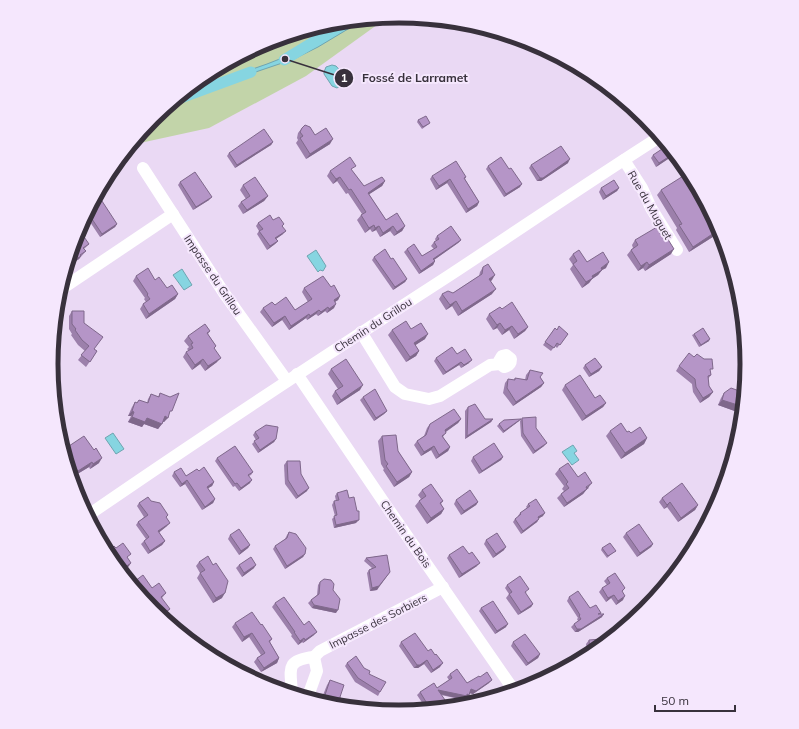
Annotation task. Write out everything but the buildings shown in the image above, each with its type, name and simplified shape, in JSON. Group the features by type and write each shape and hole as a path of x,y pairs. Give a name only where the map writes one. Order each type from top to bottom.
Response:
{"street":[{"name":"Chemin du Grillou","path":"92,513 297,374 656,139"},
{"name":"Rue du Muguet","path":"624,160 642,188 651,208 677,250"},
{"name":"Impasse du Grillou","path":"143,168 224,293 287,381"},
{"path":"68,285 173,214"},
{"path":"361,332 395,387 405,394 429,399 440,396 490,365 500,364"},
{"name":"Chemin du Bois","path":"297,374 512,687"},
{"name":"Impasse des Sorbiers","path":"292,688 290,670 293,663 303,658 314,657 320,651 443,587"},
{"path":"309,693 317,671 314,657"}],"shaded area":[{"path":"378,24 306,76 209,128 140,143 174,108 210,81 248,58 290,41 311,35 355,26"},
{"path":"352,27 318,47 294,59 193,93 202,87 300,51 338,29"},
{"path":"332,65 336,66 345,76 343,84 337,88 332,86 324,74 326,67"},
{"path":"316,250 326,266 323,271 320,270 318,272 307,256"},
{"path":"182,269 192,285 184,290 173,275"},
{"path":"113,433 124,449 116,454 105,438"},
{"path":"573,445 577,451 574,453 579,460 572,465 562,452"}],"waterway":[{"path":"284,60 333,30"},
{"path":"193,93 251,72"}],"place":[{"name":"Fossé de Larramet","path":"285,59"}]}
